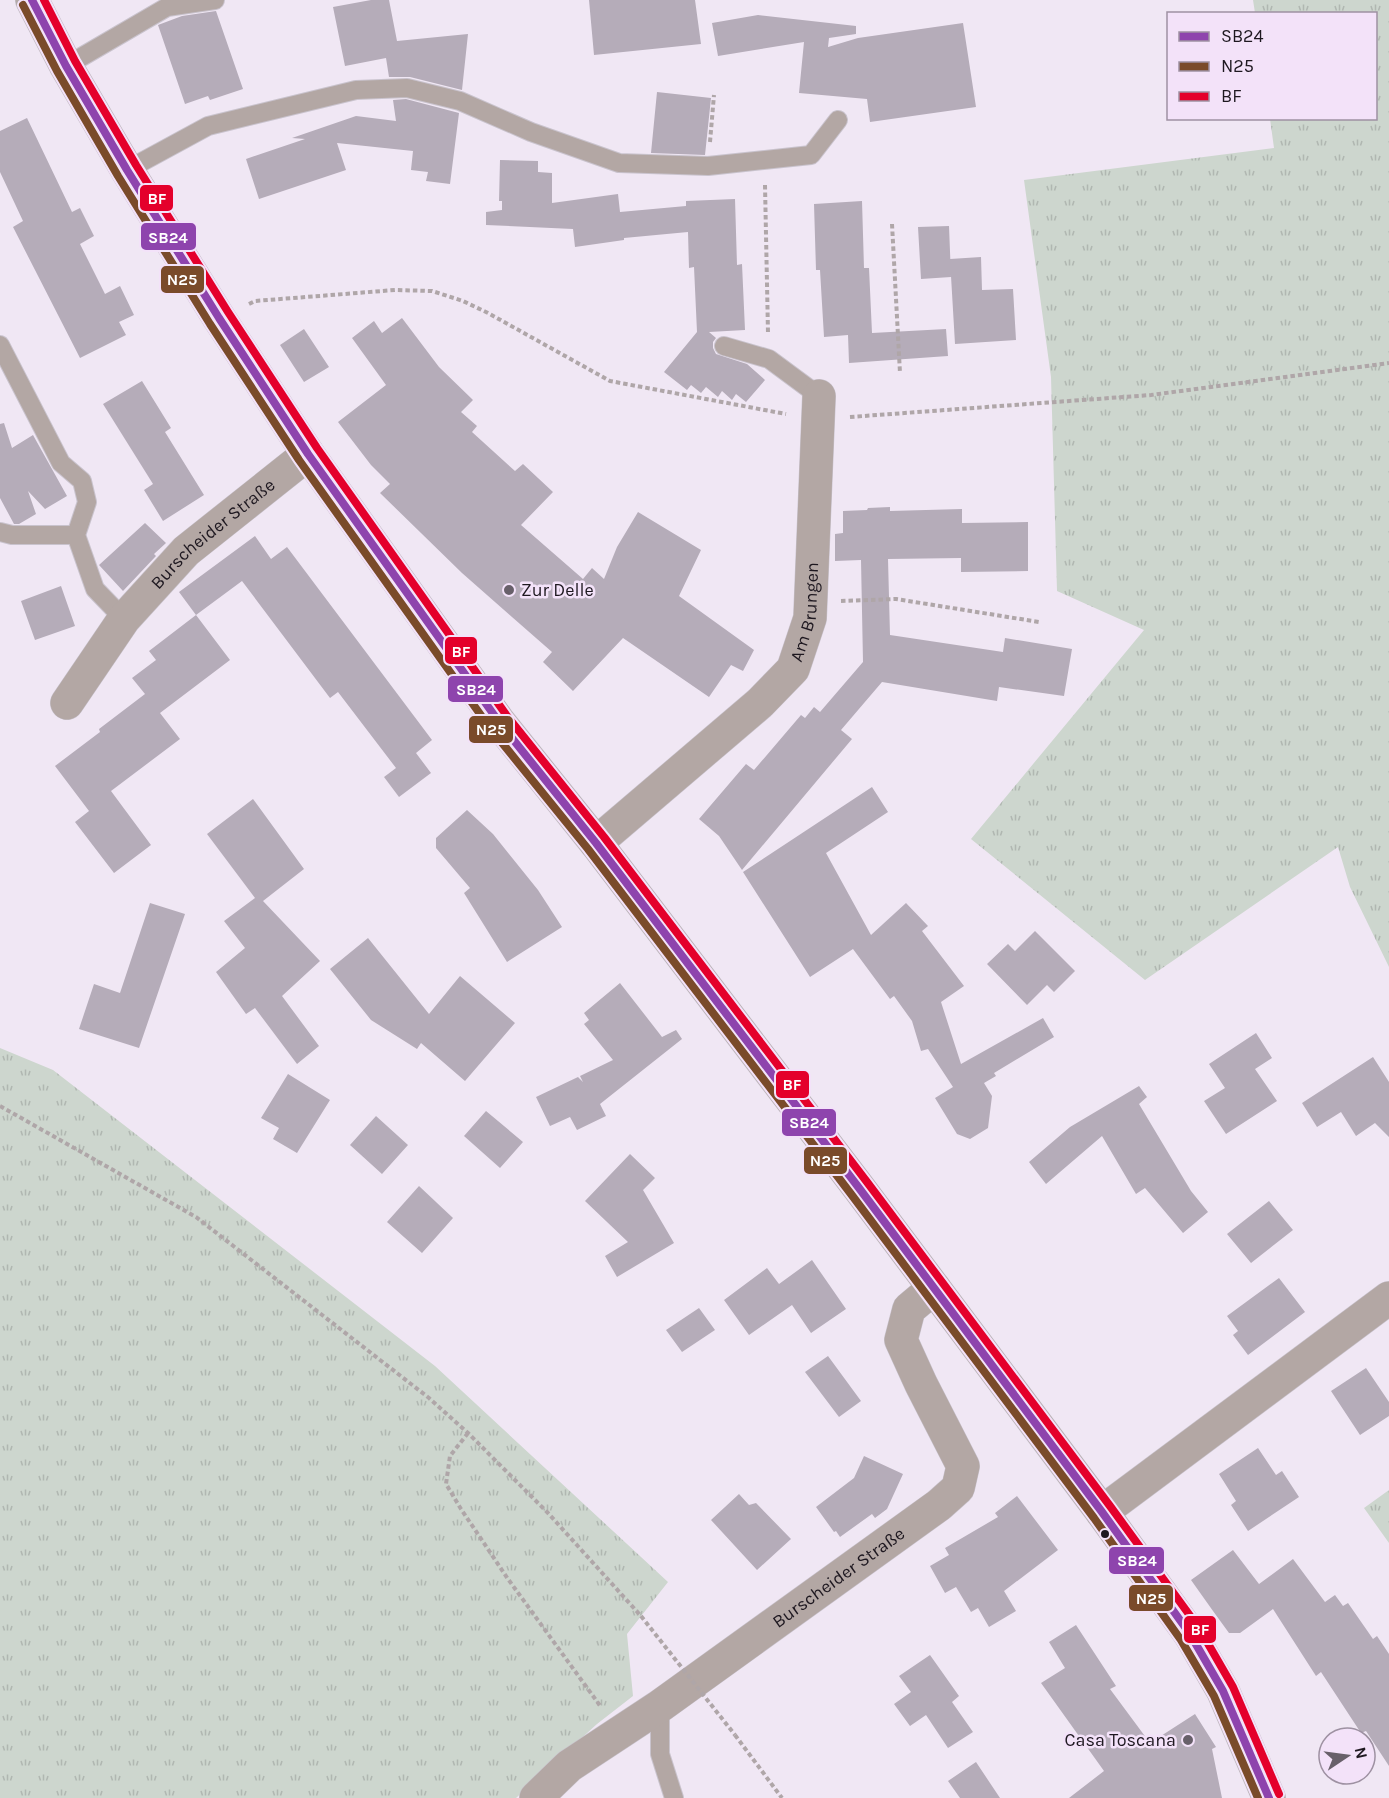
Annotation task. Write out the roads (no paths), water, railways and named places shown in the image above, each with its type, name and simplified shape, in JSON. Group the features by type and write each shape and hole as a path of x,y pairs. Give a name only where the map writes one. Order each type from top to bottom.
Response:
{"main road":[{"path":"33,0 66,66 128,170 219,318 308,454 499,722 596,843 859,1188 1102,1512 1190,1634 1223,1691 1269,1798"}],"street":[{"name":"Am Brungen","path":"596,843 760,704 793,669 810,618 818,408"},
{"name":"Burscheider Straße","path":"67,703 124,619 186,551 308,454"},
{"name":"Burscheider Straße","path":"536,1798 568,1766 660,1706 930,1512 958,1488 963,1466 921,1384 902,1340 909,1310 934,1288"},
{"path":"1102,1512 1389,1298"}],"lane":[{"path":"66,66 167,8 216,0"},
{"path":"128,170 208,126 356,90 407,88 460,101 531,132 620,163 708,166 811,155 838,120"},
{"path":"0,345 62,463 82,481 87,502 76,535 95,589 124,619"},
{"path":"724,346 769,359 818,408"},
{"path":"0,532 12,535 76,535"},
{"path":"660,1706 660,1754 674,1798"}],"place":[{"name":"Zur Delle","path":"509,590"},
{"name":"Casa Toscana","path":"1188,1740"}]}
